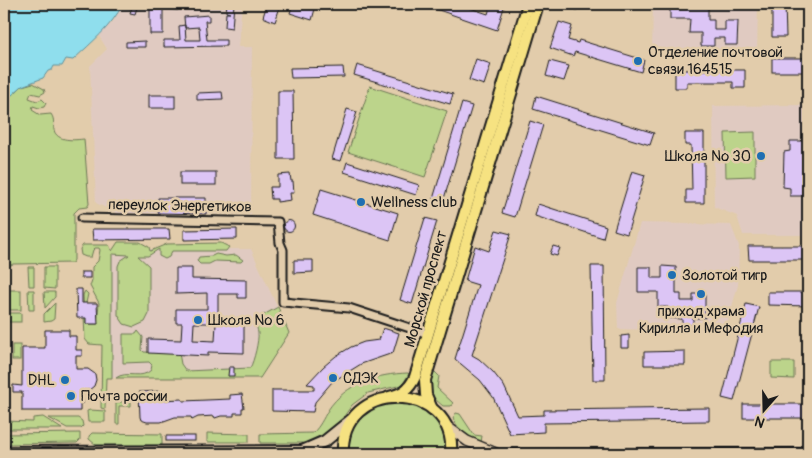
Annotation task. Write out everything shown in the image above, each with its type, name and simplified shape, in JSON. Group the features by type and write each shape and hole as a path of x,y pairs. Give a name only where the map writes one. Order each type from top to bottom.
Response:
{"main road":[{"name":"Морской проспект","path":"432,409 426,395 425,380 433,336 520,44 528,4"},
{"name":"Морской проспект","path":"520,44 538,4"},
{"name":"Морской проспект","path":"354,418 368,404 404,392 411,385 433,336"},
{"path":"388,397 409,398 423,403 432,409 444,423 450,437 451,454"},
{"path":"4,452 306,453 354,418"},
{"path":"343,454 345,435 354,418"}],"street":[{"name":"переулок Энергетиков","path":"82,218 278,222 280,243 283,250 283,302 349,308 433,336"},
{"path":"444,423 467,441 498,454 808,453"}],"shaded area":[{"path":"123,4 242,4 238,47 252,47 251,214 116,213 96,203 90,66 107,49 99,36 112,23"},
{"path":"653,4 758,4 757,53 652,54"},
{"name":"Школа № 30","path":"808,105 808,235 743,235 737,216 714,207 713,106"},
{"path":"640,223 731,225 739,246 738,285 725,332 618,329 617,303"},
{"name":"Школа № 6","path":"111,249 251,249 289,333 260,378 112,378"}],"green space":[{"path":"33,83 44,89 45,92 40,95 31,93 29,98 37,101 42,99 46,103 44,107 33,106 32,110 40,115 51,114 54,130 59,137 76,140 84,139 89,204 87,207 79,208 74,213 74,260 72,263 13,264 4,268 4,98 22,86"},
{"path":"370,86 447,111 425,177 348,152"},
{"path":"755,132 755,176 726,177 725,133"},
{"path":"118,242 140,242 149,247 150,251 167,244 221,243 229,247 226,251 172,251 169,257 165,259 159,256 159,249 148,256 138,256 149,266 149,314 145,322 134,327 124,324 118,315 118,266 120,261 129,255 112,254 112,378 106,378 105,409 101,408 102,345 89,344 85,339 83,295 85,291 88,294 86,324 97,324 99,303 90,286 92,267 98,261 100,250 95,248 91,257 86,257 81,255 80,249 83,245 109,245 112,251"},
{"path":"216,254 236,255 243,260 241,262 215,261 209,264 200,264 197,261 199,257"},
{"path":"28,267 34,267 34,286 29,286"},
{"path":"44,267 55,267 55,289 44,288"},
{"path":"4,290 21,290 21,310 4,310"},
{"path":"28,290 34,290 34,310 29,310"},
{"path":"44,292 55,292 55,297 45,308"},
{"path":"55,303 54,319 44,322 44,314"},
{"path":"278,307 289,333 260,378 116,378 124,375 143,374 151,370 152,365 149,362 123,363 123,334 136,334 138,331 143,337 142,350 144,352 179,353 181,364 186,371 250,368 257,345 256,324 258,318"},
{"path":"4,313 21,313 21,322 4,322"},
{"path":"12,345 20,345 20,360 12,360"},
{"path":"771,362 794,362 794,379 771,378"},
{"path":"435,372 439,376 437,388 453,403 451,406 443,406 430,392 429,379 431,373"},
{"path":"408,373 402,385 368,393 352,405 340,422 320,438 309,443 260,443 260,434 313,433 335,401 353,387 385,375"},
{"path":"389,401 417,405 430,413 442,432 446,454 346,454 351,433 358,420 370,410"},
{"path":"116,402 131,402 131,406 119,406 119,424 116,424"},
{"path":"87,411 105,411 105,422 88,422"},
{"path":"456,413 460,414 474,435 482,436 481,442 468,436 458,427 453,418"},
{"path":"43,417 62,429 4,429 4,421 33,422 33,418"},
{"path":"49,418 78,418 82,421 83,426 81,428 67,428"},
{"path":"80,433 80,440 77,443 4,444 4,434"},
{"path":"92,433 162,434 162,445 96,445 89,439"},
{"path":"207,433 249,434 249,442 207,442"}],"water":[{"path":"4,4 123,4 107,27 73,60 66,59 62,66 54,66 43,78 22,86 12,95 4,98"}],"building":[{"path":"133,4 138,4 135,14 130,13"},
{"path":"150,4 177,4 178,10 163,9 163,34 150,34"},
{"path":"227,4 234,4 232,28 225,27 226,13 230,13 226,12"},
{"path":"267,4 281,4 275,22 263,17"},
{"path":"293,4 316,5 312,20 290,13"},
{"path":"421,4 458,4 488,14 491,4 505,4 497,30"},
{"path":"559,4 579,4 577,10"},
{"path":"670,4 708,4 708,20 714,20 714,30 725,30 725,21 738,21 737,45 725,45 725,38 714,38 714,46 701,46 701,33 689,33 690,19 670,19"},
{"path":"772,4 785,4 786,37 772,37"},
{"path":"209,15 209,21 205,21 207,40 226,40 226,46 164,47 164,40 180,40 179,26 185,25 184,17","holes":["199,27 200,40 186,40 185,28"]},
{"path":"559,22 572,26 568,40 578,43 579,40 644,60 641,72 575,52 573,56 550,48"},
{"path":"145,41 145,47 126,47 126,42"},
{"path":"772,58 808,58 808,72 772,72"},
{"path":"476,59 491,64 484,85 469,80"},
{"path":"550,61 569,66 564,81 546,76"},
{"path":"357,65 453,94 450,104 354,75"},
{"path":"343,67 344,77 291,78 290,68"},
{"path":"675,70 745,70 745,88 733,88 733,82 687,82 687,88 675,88"},
{"path":"278,91 293,91 294,159 278,159"},
{"path":"222,92 223,99 197,100 197,93"},
{"path":"149,95 175,95 175,108 149,108"},
{"path":"536,96 654,133 650,145 533,109"},
{"path":"462,103 472,106 443,202 433,199"},
{"path":"347,109 357,112 341,161 332,159"},
{"path":"530,121 543,125 515,217 502,213"},
{"path":"685,133 704,133 704,203 686,203 686,190 692,190 691,145 685,145"},
{"path":"790,141 808,141 808,196 790,196 790,188 783,187 784,152 790,151"},
{"path":"347,162 419,185 416,195 344,172"},
{"path":"632,171 645,175 627,234 614,230"},
{"path":"180,172 216,172 216,185 180,185"},
{"path":"290,174 294,193 290,193 291,200 277,202 277,199 271,199 270,187 278,187 278,175"},
{"path":"321,189 398,213 390,240 313,215"},
{"path":"158,198 206,198 206,214 158,213"},
{"path":"538,204 606,226 603,238 535,216"},
{"path":"425,218 437,221 412,304 400,300"},
{"path":"289,220 295,226 289,232 283,226"},
{"path":"92,229 169,229 170,239 93,240"},
{"path":"237,229 237,239 184,240 184,230"},
{"path":"496,230 511,234 472,355 493,372 504,386 518,416 544,415 544,410 709,408 709,421 544,423 544,432 510,434 493,397 480,380 455,359 478,285 465,281 475,246 489,251"},
{"path":"553,246 560,248 557,256 550,254"},
{"path":"748,246 808,246 808,260 749,260"},
{"path":"294,260 313,260 313,272 294,273"},
{"path":"591,266 604,266 605,380 593,380"},
{"path":"662,266 676,267 676,294 681,294 681,301 693,301 693,294 705,294 705,318 693,318 693,325 682,326 682,319 668,318 668,307 658,307 658,292 638,292 638,267 651,267 651,278 662,278"},
{"path":"176,268 192,268 192,279 246,280 246,298 238,298 238,294 218,294 218,322 244,322 244,353 208,352 208,356 148,353 148,339 181,340 182,323 176,323 176,309 207,309 207,293 176,294","holes":["194,323 216,323 215,341 193,340"]},
{"path":"81,272 90,272 90,278 81,278"},
{"path":"76,289 82,289 82,303 97,303 98,324 86,324 86,318 77,318"},
{"path":"768,292 808,292 808,306 768,305"},
{"path":"746,304 759,307 734,401 722,398"},
{"path":"383,328 399,333 393,353 361,364 332,382 315,402 313,412 272,411 272,390 314,390 314,385 307,384 323,367 351,347 364,342 379,340"},
{"path":"45,330 69,330 69,336 76,336 76,350 82,350 82,356 76,356 76,369 88,369 95,374 94,386 89,390 83,391 83,403 80,403 80,411 22,411 22,392 13,392 13,385 22,386 22,348 45,348"},
{"path":"629,335 629,348 621,348 621,336"},
{"path":"685,351 685,365 644,365 644,352"},
{"path":"229,367 234,367 234,376 228,376"},
{"path":"162,391 162,400 182,399 183,401 230,399 230,395 242,394 244,408 242,408 242,413 234,413 234,416 198,417 192,420 191,417 175,417 161,422 141,420 139,392"},
{"path":"743,404 808,404 808,418 743,418"},
{"path":"166,436 195,436 195,441 166,441"}],"place":[{"name":"Отделение почтовой связи 164515","path":"638,61"},
{"name":"Школа № 30","path":"761,156"},
{"name":"Wellness club","path":"361,202"},
{"name":"Золотой тигр","path":"672,275"},
{"name":"приход храма Кирилла и Мефодия","path":"701,294"},
{"name":"Школа № 6","path":"198,320"},
{"name":"СДЭК","path":"333,378"},
{"name":"DHL","path":"65,380"},
{"name":"Почта россии","path":"71,396"}]}
